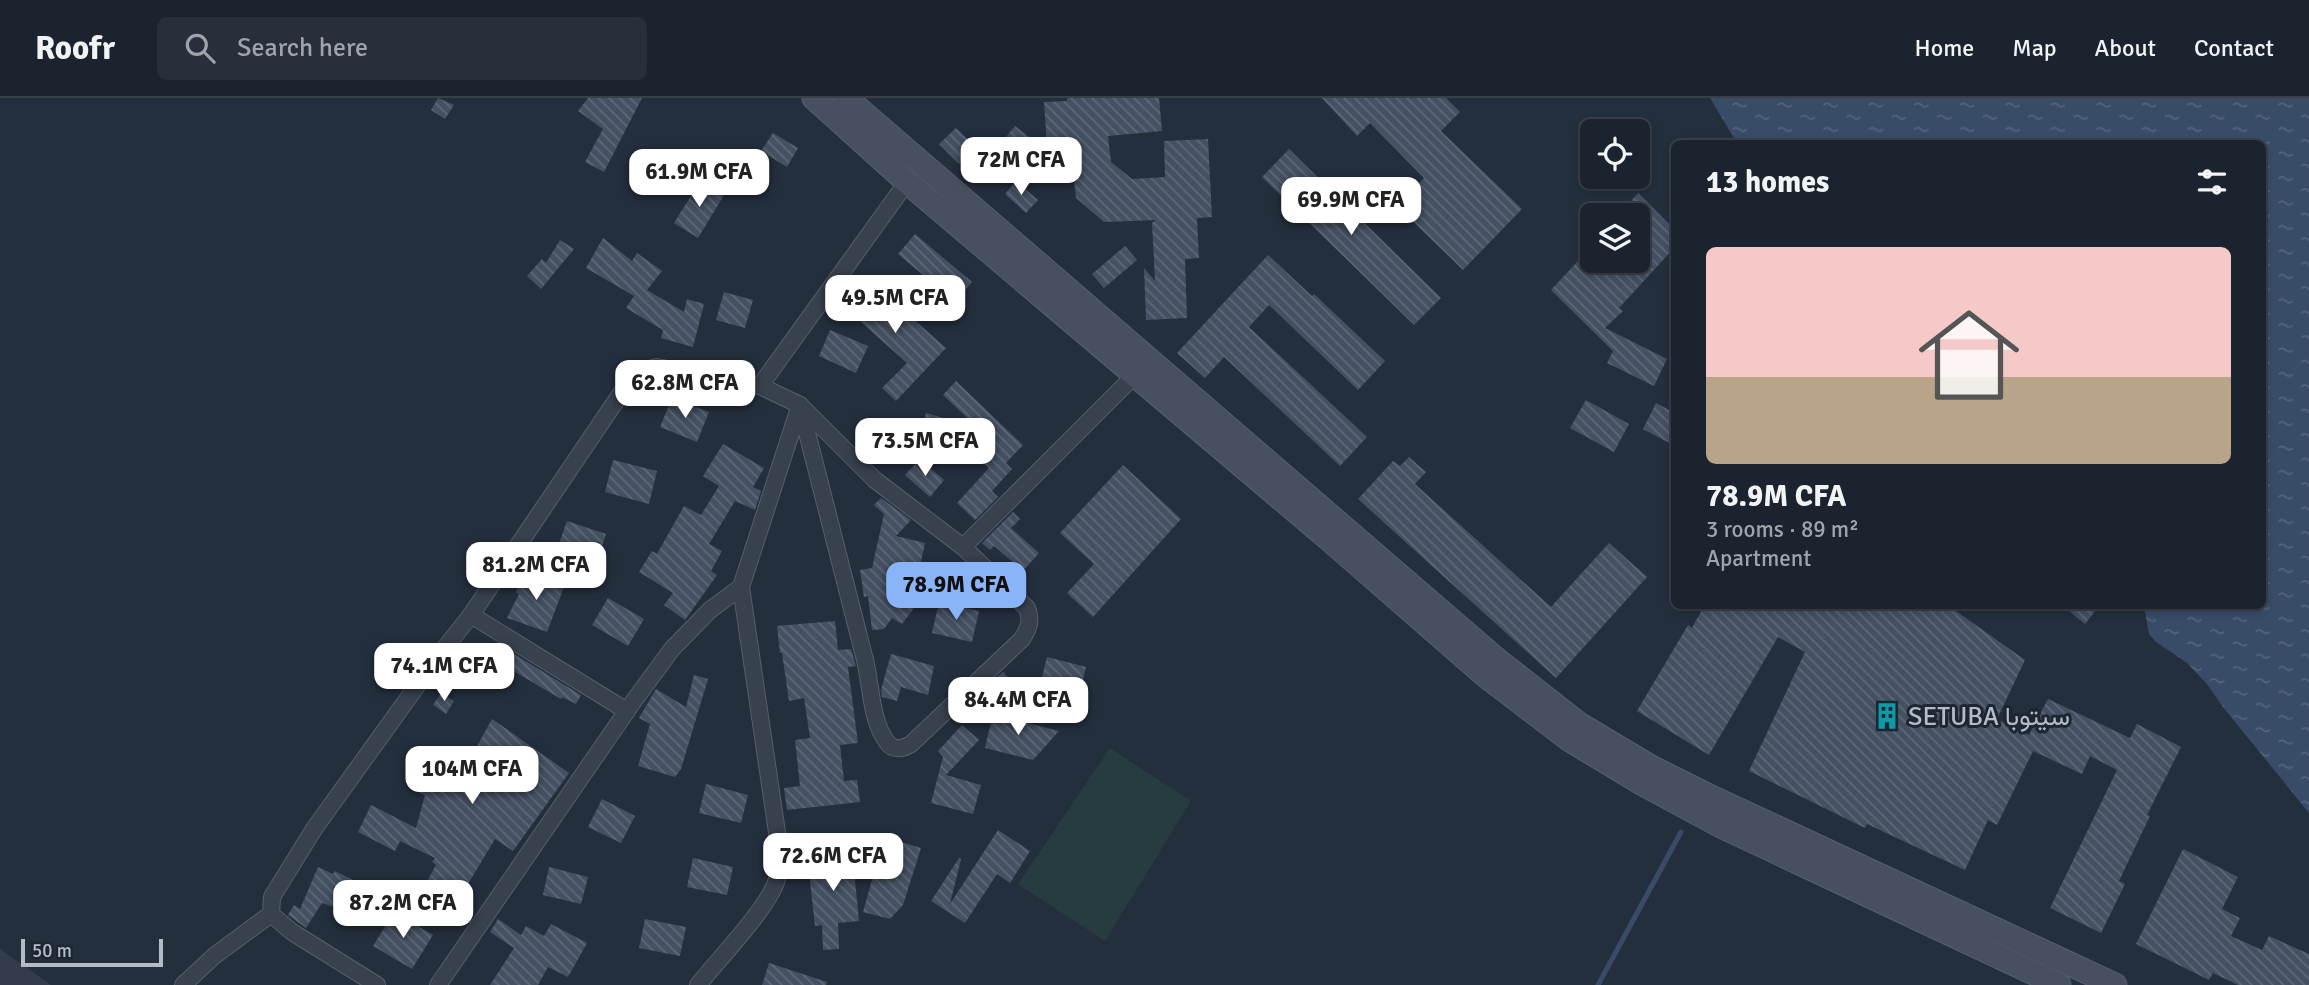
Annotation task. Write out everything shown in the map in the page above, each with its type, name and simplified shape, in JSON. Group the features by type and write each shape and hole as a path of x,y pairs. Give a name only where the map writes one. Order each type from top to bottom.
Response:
{"main road":[{"path":"814,98 907,183 1122,350 1496,659 1579,724 1651,767 1707,795 2115,985"},
{"path":"846,98 1122,350 1135,375 1486,676 1570,740 1643,784 1723,827 2059,985"}],"street":[{"path":"760,386 907,183"},
{"path":"271,914 272,897 314,829 471,615 621,394 636,376 645,370 657,367 760,386 800,405 875,480 963,547 1027,608 1031,618 1022,639 911,744 895,748 887,744 874,707 866,663 800,405"},
{"path":"963,547 1135,375"},
{"path":"698,985 761,908 778,878 779,846 741,587 800,405"},
{"path":"438,985 672,649 710,610 741,587"},
{"path":"471,615 627,711"},
{"path":"183,985 214,956 271,914"},
{"path":"271,914 292,932 377,985"}],"shaded area":[{"path":"0,949 51,985 0,985"}],"green space":[{"path":"1110,748 1191,801 1105,941 1018,884"}],"water":[{"path":"1710,98 2309,98 2309,813 2207,684 2187,663 2156,642 2149,634 2145,609 2266,609 2266,140 1735,140"}],"building":[{"path":"438,98 454,105 445,119 431,110"},
{"path":"588,98 642,98 604,172 585,162 603,129 578,111"},
{"path":"1067,98 1159,98 1162,131 1108,136 1111,162 1132,179 1165,177 1164,141 1208,139 1212,217 1197,218 1199,258 1185,259 1187,318 1146,320 1144,268 1155,281 1152,223 1156,220 1104,222 1076,198 1072,159 1048,161 1044,102 1067,101"},
{"path":"1322,98 1446,98 1460,112 1441,131 1522,209 1463,270 1397,206 1424,178 1370,123 1357,136"},
{"path":"1015,126 1029,137 1001,171 987,160"},
{"path":"956,128 976,147 959,164 939,144"},
{"path":"773,133 798,148 787,167 761,151"},
{"path":"1289,149 1441,298 1414,325 1262,177"},
{"path":"700,181 724,195 698,238 674,223"},
{"path":"1016,181 1038,200 1026,213 1005,194"},
{"path":"1638,193 1648,203 1629,203"},
{"path":"1650,205 1671,226 1671,251 1619,308 1623,311 1605,328 1667,359 1654,386 1607,363 1613,351 1551,290 1580,259 1580,273 1650,273"},
{"path":"915,234 972,282 955,302 898,254"},
{"path":"603,238 632,261 637,253 662,271 647,290 684,312 687,299 704,304 693,347 661,338 663,330 626,308 634,296 586,268"},
{"path":"560,240 574,249 541,289 527,276 542,259 546,263"},
{"path":"1125,246 1137,260 1104,288 1092,274"},
{"path":"1268,255 1385,361 1358,390 1269,305 1249,327 1367,437 1340,466 1224,357 1205,378 1177,353"},
{"path":"867,278 946,348 896,401 882,388 907,363 843,306"},
{"path":"724,292 753,300 745,328 716,320"},
{"path":"830,330 868,346 856,373 819,356"},
{"path":"956,381 1023,445 1006,463 1012,469 992,491 998,497 975,520 957,503 989,468 960,442 955,459 917,448 926,413 978,428 943,395"},
{"path":"672,398 709,412 697,442 660,427"},
{"path":"1586,400 1629,424 1614,452 1570,428"},
{"path":"1656,403 1671,411 1671,444 1643,429"},
{"path":"723,444 764,468 753,487 761,491 755,510 735,501 709,544 722,551 711,571 717,575 685,620 664,605 673,593 639,572 652,551 657,554 684,506 701,515 719,486 703,476"},
{"path":"1409,457 1426,472 1415,484 1551,607 1609,543 1647,577 1556,678 1358,499 1393,461 1400,466"},
{"path":"920,459 944,480 930,497 905,475"},
{"path":"613,460 657,471 649,504 605,492"},
{"path":"1123,465 1181,519 1093,617 1067,593 1094,564 1060,533"},
{"path":"881,498 911,520 896,536 925,543 915,590 923,596 902,624 892,618 884,629 872,630 868,596 864,597 860,570 872,568 884,514 874,505"},
{"path":"1013,512 1020,519 1011,528 1039,553 1023,571 994,546 990,550 982,543"},
{"path":"567,521 606,534 592,578 574,572 578,560 556,552"},
{"path":"524,572 564,587 547,632 507,618 519,594 516,592"},
{"path":"608,598 644,619 628,646 592,625"},
{"path":"939,602 979,611 972,642 932,633"},
{"path":"1702,609 1953,609 2025,660 1997,719 2029,735 2048,699 2130,738 2137,724 2181,747 2147,815 2150,816 2119,881 2125,884 2101,933 2050,908 2117,770 2090,756 2082,774 2033,751 1997,825 1988,820 1965,870 1867,824 1865,828 1749,771 1805,652 1778,637 1709,755 1637,711 1688,625 1692,628"},
{"path":"2067,609 2097,609 2085,624"},
{"path":"835,621 838,650 851,649 856,666 848,667 858,743 840,745 844,781 857,780 860,802 787,810 784,788 800,786 795,740 810,738 804,698 789,701 777,626"},
{"path":"498,644 581,695 576,704 562,697 561,699 490,657"},
{"path":"891,654 934,666 928,695 901,687 897,701 882,697 881,690"},
{"path":"1047,657 1086,667 1078,699 1053,692 1025,719 990,683 1003,672 1035,705"},
{"path":"694,675 708,679 681,769 675,777 638,766 650,724 639,718 656,689 686,707"},
{"path":"441,693 454,701 446,714 433,705"},
{"path":"993,714 1059,731 1033,760 985,748"},
{"path":"492,719 569,773 513,851 495,839 468,884 462,881 451,900 425,885 436,865 432,862 435,858 400,841 395,851 358,832 371,805 416,828 425,795 410,788 423,752 465,768"},
{"path":"962,725 979,740 946,775 981,785 973,814 931,803 943,757 938,751"},
{"path":"706,784 748,795 741,823 699,813"},
{"path":"602,799 635,816 621,843 588,827"},
{"path":"998,830 1030,851 1010,883 997,874 965,923 931,901 959,858 961,859 950,904"},
{"path":"884,837 921,848 903,905 890,919 863,912"},
{"path":"2183,849 2238,877 2222,909 2240,918 2231,936 2262,950 2269,936 2309,954 2309,985 2238,985 2213,973 2209,980 2136,944"},
{"path":"852,850 859,921 838,923 839,949 823,950 822,925 815,926 807,854"},
{"path":"693,858 733,867 727,895 687,887"},
{"path":"318,867 333,874 335,871 359,883 345,911 322,903 306,928 288,915 294,905 300,909"},
{"path":"549,867 588,877 581,904 543,895"},
{"path":"394,912 433,935 412,969 373,946"},
{"path":"498,919 521,935 526,926 544,936 551,924 587,943 568,977 548,967 538,985 490,985 514,948 490,932"},
{"path":"645,919 686,927 680,956 639,948"},
{"path":"769,963 827,982 826,985 762,985"}],"waterway":[{"path":"1598,985 1681,832"}],"place":[{"name":"SETUBA سيتوبا","path":"1887,716"}]}
